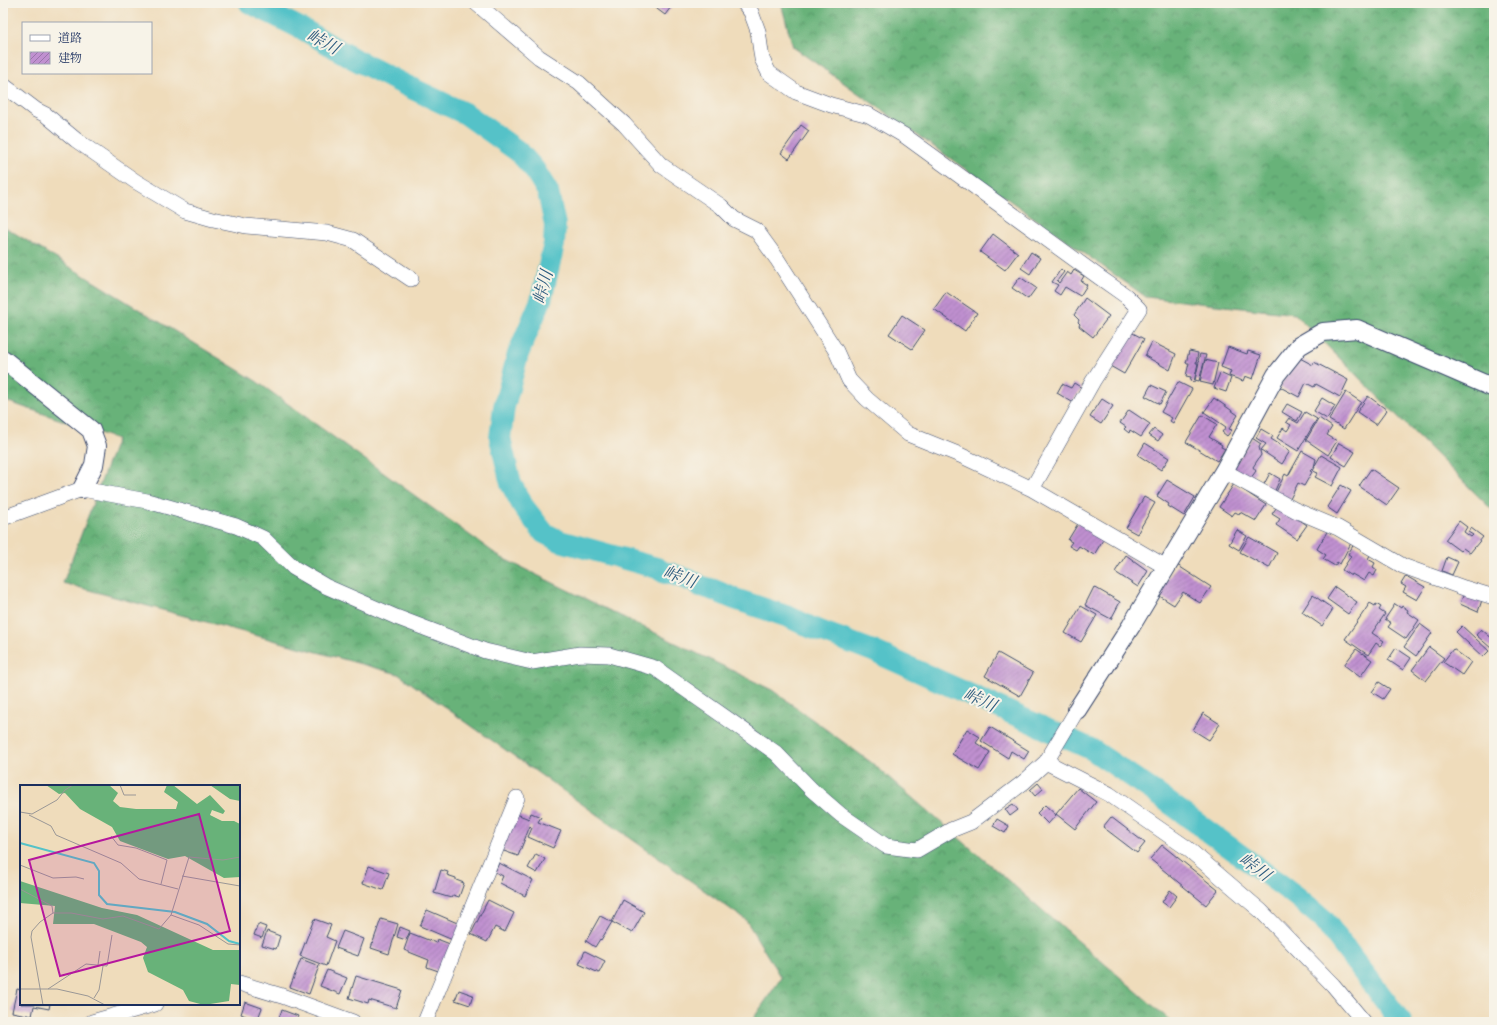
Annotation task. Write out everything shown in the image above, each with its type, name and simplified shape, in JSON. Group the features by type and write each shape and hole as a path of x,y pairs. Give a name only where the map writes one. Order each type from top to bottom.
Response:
{"street":[{"path":"476,3 539,57 579,84 624,124 660,165 721,206 734,219 756,230 777,259 836,351 849,380 867,400 908,434 960,455 1032,489 1166,567"},
{"path":"744,3 751,12 758,31 762,59 769,73 796,92 831,105 869,115 905,136 1126,296 1139,309 1093,381 1032,489"},
{"path":"3,85 36,110 46,115 76,140 135,181 185,211 246,226 327,233 353,240 411,278"},
{"path":"3,518 82,489 147,501 236,526 263,538 294,568 325,586 396,617 486,651 532,662 580,654 609,655 655,668 776,753 812,790 841,816 886,846 917,850 952,830 971,822 1024,782 1046,762 1224,471 1276,376 1299,346 1323,332 1357,329 1494,388"},
{"path":"3,359 91,430 97,446 94,465 82,489"},
{"path":"1224,471 1295,510 1338,528 1403,566 1494,597"},
{"path":"1046,762 1109,794 1187,848 1260,911 1334,986 1364,1022"},
{"path":"425,1022 517,798"},
{"path":"240,983 282,996 352,1022"},
{"path":"92,1022 152,1005"}],"green space":[{"path":"781,3 1494,3 1494,512 1295,314 1146,297 793,47"},
{"path":"3,226 256,381 500,557 772,690 872,763 1172,1022 751,1022 781,978 746,920 398,674 63,583 117,439 3,400"}],"building":[{"path":"649,3 674,3 665,15"},
{"path":"801,125 809,131 789,159 781,153"},
{"path":"993,234 1018,253 1005,270 980,252"},
{"path":"1031,252 1040,258 1030,274 1021,268"},
{"path":"1061,269 1064,272 1057,281 1059,283 1067,272 1071,275 1074,270 1084,276 1081,281 1087,285 1080,296 1065,287 1060,295 1054,291 1058,285 1052,282"},
{"path":"1020,277 1036,288 1028,299 1012,288"},
{"path":"946,292 977,313 965,331 934,309"},
{"path":"1085,298 1109,316 1093,337 1079,326 1079,320 1074,315"},
{"path":"902,315 925,330 912,349 889,334"},
{"path":"1129,331 1144,339 1124,374 1110,366"},
{"path":"1152,342 1176,354 1170,370 1145,356"},
{"path":"1228,347 1247,354 1248,351 1261,355 1253,379 1245,376 1243,381 1229,376 1231,371 1221,367"},
{"path":"1189,351 1198,353 1196,363 1198,363 1194,382 1190,381 1191,377 1186,376 1189,363 1186,363"},
{"path":"1200,354 1206,355 1199,381 1195,380"},
{"path":"1296,356 1313,365 1314,362 1348,380 1340,397 1316,384 1314,387 1306,383 1299,397 1280,387"},
{"path":"1205,360 1218,363 1213,385 1200,382"},
{"path":"1220,373 1231,378 1226,392 1214,388"},
{"path":"1178,382 1192,389 1173,423 1170,421 1172,418 1161,412"},
{"path":"1074,383 1082,388 1072,402 1057,393 1062,384 1071,388"},
{"path":"1151,385 1166,392 1160,404 1145,396"},
{"path":"1346,392 1361,402 1344,429 1329,420"},
{"path":"1368,396 1387,410 1376,425 1357,412"},
{"path":"1214,398 1238,415 1229,429 1232,430 1227,436 1222,432 1226,427 1204,412"},
{"path":"1322,398 1335,406 1327,419 1314,411"},
{"path":"1102,399 1113,406 1101,424 1090,417"},
{"path":"1287,404 1302,412 1297,421 1282,412"},
{"path":"1129,410 1150,424 1141,437 1130,430 1129,433 1124,429 1126,427 1120,423"},
{"path":"1305,412 1317,419 1298,451 1277,438 1283,428 1287,431 1291,425 1286,422 1289,418 1298,423"},
{"path":"1202,415 1217,424 1209,437 1222,445 1221,447 1225,449 1217,461 1186,442"},
{"path":"1319,418 1332,427 1327,435 1337,441 1328,455 1306,440"},
{"path":"1154,429 1162,435 1158,441 1149,435"},
{"path":"1261,429 1273,436 1271,439 1290,451 1282,464 1261,450 1266,444 1256,438"},
{"path":"1252,438 1261,444 1259,447 1261,455 1253,467 1256,471 1250,479 1233,468"},
{"path":"1145,443 1169,458 1161,470 1138,455"},
{"path":"1339,443 1355,452 1346,466 1331,457"},
{"path":"1302,451 1316,459 1314,467 1310,471 1312,472 1304,486 1298,483 1289,501 1275,494 1285,474 1288,476"},
{"path":"1321,455 1342,467 1332,486 1315,477 1318,473 1313,471"},
{"path":"1371,469 1399,488 1387,505 1359,486"},
{"path":"1270,473 1280,479 1273,495 1262,488"},
{"path":"1167,480 1195,497 1184,516 1168,506 1169,504 1157,496"},
{"path":"1234,484 1266,505 1256,521 1240,512 1239,514 1235,512 1232,516 1219,507"},
{"path":"1341,485 1351,491 1337,514 1327,507"},
{"path":"1144,497 1155,503 1137,534 1126,528"},
{"path":"1278,505 1307,525 1297,539 1276,525 1280,519 1272,514"},
{"path":"1459,521 1467,527 1464,532 1471,537 1473,535 1468,532 1471,528 1483,537 1470,553 1463,548 1460,551 1445,540"},
{"path":"1079,522 1104,538 1094,555 1079,546 1076,550 1069,546 1072,542 1068,540"},
{"path":"1237,530 1247,536 1239,550 1229,544"},
{"path":"1328,530 1351,543 1340,564 1337,562 1335,566 1323,559 1326,555 1317,549"},
{"path":"1249,537 1277,553 1269,568 1240,552"},
{"path":"1354,544 1370,555 1368,559 1375,563 1373,567 1377,570 1374,576 1369,573 1364,581 1352,574 1351,576 1342,570 1351,556 1348,554"},
{"path":"1126,555 1148,571 1138,587 1115,572"},
{"path":"1447,557 1458,562 1452,575 1442,571"},
{"path":"1177,565 1211,587 1200,603 1183,592 1174,605 1158,595"},
{"path":"1406,576 1425,587 1417,600 1403,592 1406,587 1401,584"},
{"path":"1094,587 1120,602 1111,619 1085,605"},
{"path":"1335,587 1357,602 1348,614 1327,599"},
{"path":"1464,593 1482,600 1478,612 1460,604"},
{"path":"1313,595 1333,609 1322,626 1302,612"},
{"path":"1370,603 1381,607 1379,610 1385,614 1372,633 1384,641 1380,646 1376,643 1368,655 1345,639"},
{"path":"1395,604 1408,610 1407,612 1419,620 1406,639 1388,627 1391,623 1385,619"},
{"path":"1081,606 1097,615 1081,642 1065,633"},
{"path":"1420,624 1432,633 1416,656 1404,647"},
{"path":"1462,626 1489,651 1483,657 1456,632"},
{"path":"1481,629 1494,640 1491,648 1476,635"},
{"path":"1429,647 1444,658 1426,681 1412,670"},
{"path":"1396,648 1411,658 1403,670 1388,660"},
{"path":"1356,649 1372,660 1360,677 1344,665"},
{"path":"1453,649 1471,662 1462,675 1443,662"},
{"path":"998,653 1033,673 1020,696 985,676"},
{"path":"1379,682 1390,689 1383,699 1372,692"},
{"path":"1203,713 1220,724 1209,740 1193,730"},
{"path":"990,727 1029,751 1024,759 1011,751 1008,758 981,741"},
{"path":"967,729 980,737 976,743 990,752 979,770 952,754"},
{"path":"1038,783 1043,789 1035,796 1030,790"},
{"path":"1078,788 1096,802 1075,829 1056,814"},
{"path":"1013,804 1018,810 1010,816 1005,809"},
{"path":"1045,805 1056,815 1048,824 1037,813"},
{"path":"514,813 529,819 531,813 541,817 538,822 561,831 553,848 528,837 532,828 530,826 518,856 501,850"},
{"path":"1111,817 1145,843 1137,853 1103,827"},
{"path":"997,819 1009,826 1005,833 993,826"},
{"path":"1162,845 1218,890 1206,905 1150,859"},
{"path":"536,854 545,859 537,873 528,868"},
{"path":"499,863 533,880 525,896 500,883 503,876 495,872"},
{"path":"369,866 389,873 383,890 363,883"},
{"path":"441,870 448,872 447,875 464,883 459,897 453,895 451,898 434,893"},
{"path":"1170,890 1177,896 1169,907 1162,902"},
{"path":"488,900 514,913 505,932 495,927 487,942 471,934"},
{"path":"623,900 644,912 632,933 612,922"},
{"path":"427,910 462,925 455,941 420,926"},
{"path":"600,916 612,922 595,947 586,941"},
{"path":"314,919 331,925 326,937 335,941 326,966 300,956"},
{"path":"381,919 398,924 389,954 371,948"},
{"path":"258,924 266,927 262,938 254,935"},
{"path":"400,927 410,931 406,940 397,937"},
{"path":"267,931 280,936 276,949 262,945"},
{"path":"343,931 364,939 358,956 336,948"},
{"path":"410,933 436,943 437,939 455,946 444,973 427,967 429,960 404,950"},
{"path":"585,951 605,961 599,973 579,964"},
{"path":"301,959 319,966 309,994 290,987"},
{"path":"327,970 347,978 340,994 320,986"},
{"path":"356,976 402,990 396,1008 369,1000 368,1004 349,998"},
{"path":"17,989 20,990 20,1005 50,1005 49,1009 34,1006 32,1016 12,1012"},
{"path":"459,990 473,995 470,1005 455,1000"},
{"path":"245,1002 262,1008 257,1021 241,1014"},
{"path":"282,1010 298,1016 295,1022 277,1022"}],"waterway":[{"name":"峠川","path":"250,3 306,31 354,59 466,114 519,152 534,169 548,192 555,225 554,244 541,300 518,354 504,407 500,438 511,484 523,506 544,533 560,541 657,568 665,573 670,573 735,599 789,617 812,628 873,651 1091,749 1153,791 1296,896 1323,919 1401,1022"}]}
